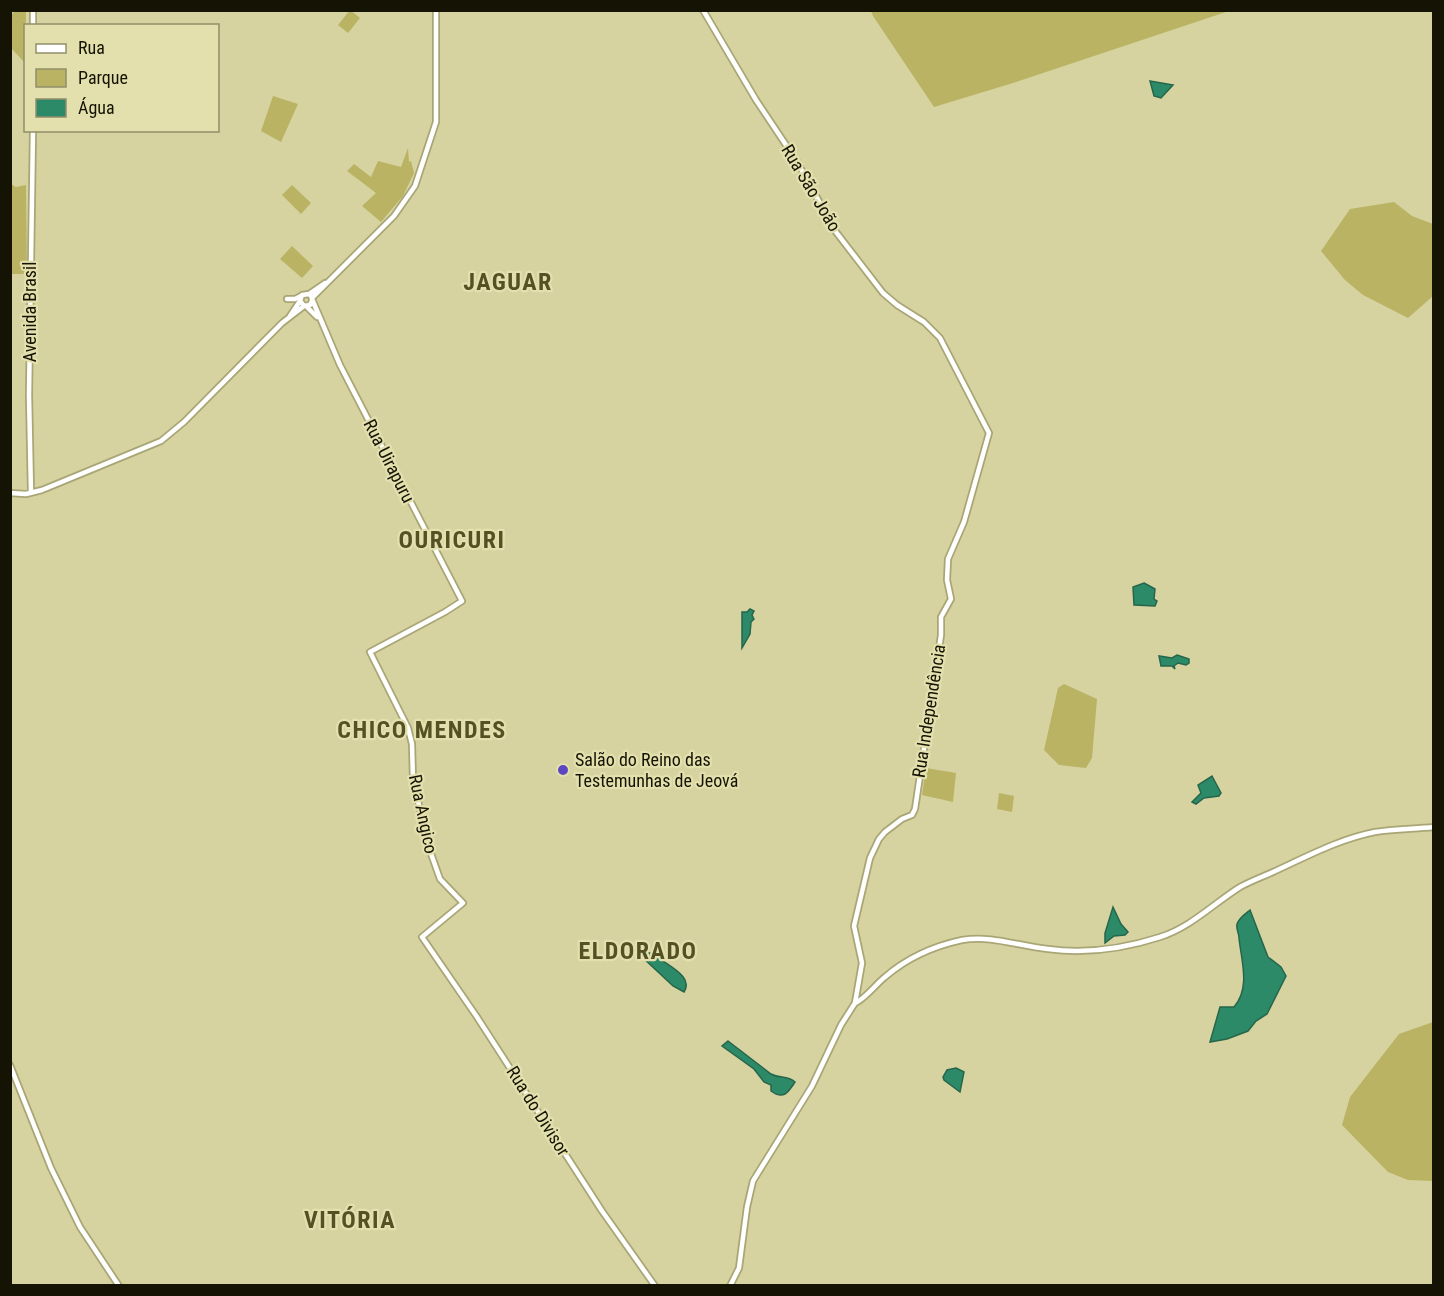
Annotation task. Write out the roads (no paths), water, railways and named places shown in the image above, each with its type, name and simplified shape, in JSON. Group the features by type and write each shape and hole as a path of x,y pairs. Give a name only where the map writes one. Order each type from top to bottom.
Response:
{"street":[{"path":"292,312 292,306 287,299 311,297 398,212 418,177 436,122 436,10"},
{"name":"Rua São João","path":"703,10 846,247 882,293 924,322 944,345 990,433 964,522 948,559 948,591 951,599"},
{"name":"Avenida Brasil","path":"31,493 29,394 33,132"},
{"path":"10,493 31,493 64,482 161,441 184,422 242,362 289,318 310,305 311,297"},
{"name":"Rua Uirapuru","path":"311,297 340,366 462,601 369,652"},
{"path":"289,318 300,298"},
{"name":"Rua Uirapuru","path":"300,298 319,319"},
{"name":"Rua Independência","path":"854,1000 862,963 854,926 867,868 879,839 902,819 912,815 916,803 941,635 941,617 951,599"},
{"name":"Rua Angico","path":"369,652 408,728 412,744 413,780 429,848 439,875 463,903 422,937"},
{"path":"730,1285 739,1268 753,1181 812,1086 854,1000 860,1001 897,967 935,948 980,938 998,939 1048,949 1095,951 1130,946 1178,930 1240,887 1344,841 1383,831 1434,827"},
{"name":"Rua do Divisor","path":"422,937 483,1026 602,1211 655,1286"},
{"path":"10,1065 51,1168 75,1218 119,1286"}],"water":[{"path":"1150,81 1173,85 1161,98 1154,96"},
{"path":"1144,583 1155,589 1154,599 1157,601 1155,606 1134,605 1133,587"},
{"path":"750,609 754,611 752,615 754,619 751,622 750,634 742,648 742,612"},
{"path":"1177,655 1189,659 1189,663 1186,665 1178,663 1174,666 1175,669 1172,666 1161,666 1159,656 1172,658"},
{"path":"1212,776 1221,793 1219,796 1204,798 1196,804 1192,802 1201,793 1198,785"},
{"path":"1113,907 1121,924 1128,932 1125,935 1114,936 1105,943 1105,933"},
{"path":"1250,910 1268,957 1281,967 1286,976 1267,1014 1256,1021 1248,1031 1227,1039 1210,1042 1220,1007 1234,1007 1242,991 1244,973 1237,924"},
{"path":"641,953 653,953 682,975 686,986 684,992 673,986 640,955"},
{"path":"728,1041 771,1074 789,1078 795,1082 785,1094 775,1094 771,1091 771,1085 764,1082 754,1069 722,1046"},
{"path":"956,1068 964,1072 960,1092 943,1077 947,1070"}],"place":[{"name":"Salão do Reino das Testemunhas de Jeová","path":"563,770"}],"district":[{"name":"JAGUAR","path":"508,282"},
{"name":"OURICURI","path":"452,540"},
{"name":"CHICO MENDES","path":"422,730"},
{"name":"ELDORADO","path":"638,951"},
{"name":"VITÓRIA","path":"350,1220"}]}
